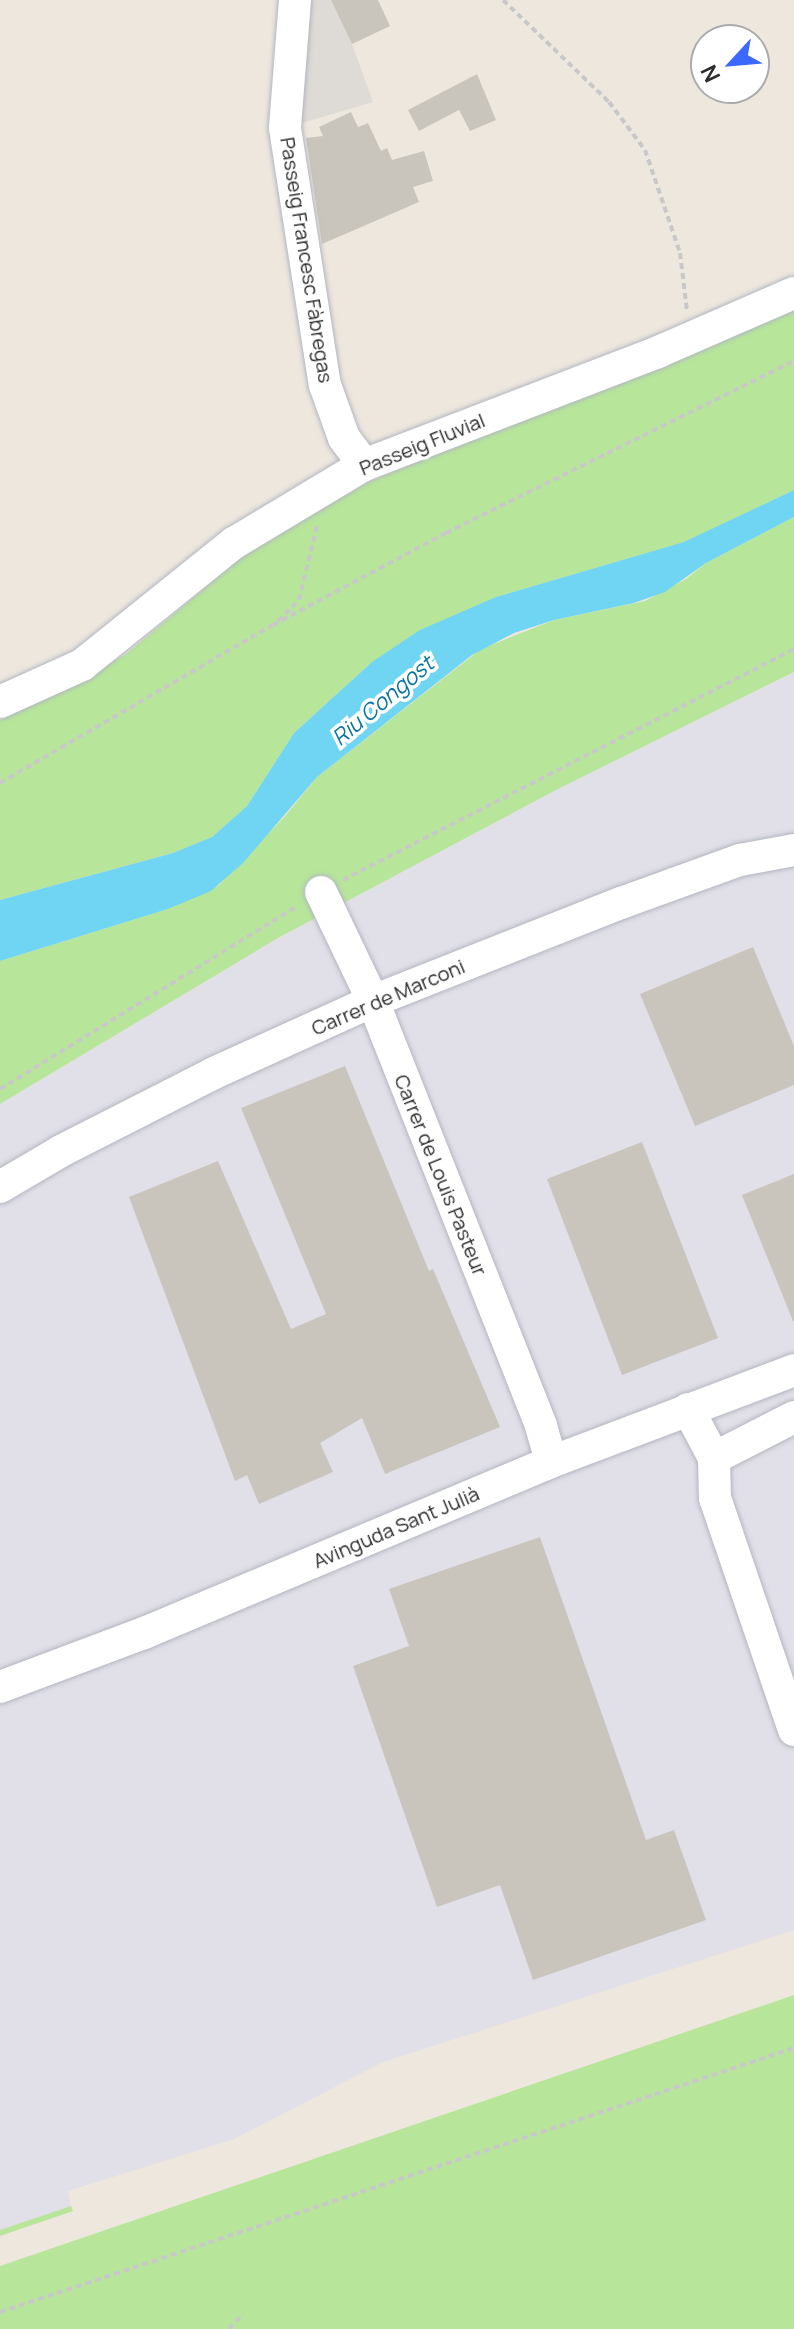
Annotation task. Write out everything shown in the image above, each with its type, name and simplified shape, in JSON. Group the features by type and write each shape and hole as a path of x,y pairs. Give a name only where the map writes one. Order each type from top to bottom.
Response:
{"street":[{"name":"Passeig Francesc Fàbregas","path":"295,0 285,128 325,385 344,438 364,465"},
{"name":"Passeig Fluvial","path":"0,702 82,665 234,543 364,465 694,337 794,293"},
{"name":"Carrer de Marconi","path":"0,1187 61,1151 214,1073 373,1001 740,860 794,850"},
{"name":"Carrer de Louis Pasteur","path":"321,892 373,1001 541,1426 551,1462"},
{"name":"Avinguda Sant Julià","path":"0,1687 144,1633 551,1462 688,1409 793,1374"},
{"path":"688,1409 714,1458 715,1498 794,1730"},
{"path":"714,1458 794,1417"}],"path":[{"path":"503,0 609,102 645,150 676,239 694,337"},
{"path":"0,783 273,625 472,520 794,361"},
{"path":"273,625 299,600 330,485"},
{"path":"0,1089 321,892 794,649"},
{"path":"0,2312 794,2048"},
{"path":"229,2329 243,2314"}],"shaded area":[{"path":"308,0 331,0 352,44 373,102 285,128"},
{"path":"794,672 794,1930 383,2062 234,2139 68,2191 71,2206 0,2230 0,1104 278,938 558,789"}],"green space":[{"path":"794,307 794,490 685,542 496,597 389,652 372,662 294,733 247,806 212,837 173,853 0,900 0,720 72,686 126,654 253,548 369,482"},
{"path":"794,517 794,672 558,789 278,938 0,1104 0,961 168,909 219,885 286,815 317,777 481,649 554,620 645,601 686,579 706,563"},
{"path":"794,1995 794,2329 0,2329 0,2266"},
{"path":"71,2206 73,2211 0,2236 0,2230"}],"water":[{"name":"Riu Congost","path":"794,490 794,517 706,563 665,592 634,603 554,620 514,633 472,655 317,777 243,863 211,891 168,909 0,961 0,900 173,853 212,837 247,806 294,733 372,662 420,630 496,597 684,542"}],"building":[{"path":"331,0 378,0 390,26 352,44"},
{"path":"477,74 496,120 470,131 459,110 419,131 408,110"},
{"path":"351,112 358,127 368,123 381,151 387,148 392,160 424,151 433,181 413,187 419,202 322,244 306,138 323,136 319,127"},
{"path":"753,947 794,1046 794,1085 695,1126 640,994"},
{"path":"345,1066 429,1271 433,1269 500,1427 385,1474 362,1418 320,1443 333,1472 259,1504 247,1475 235,1481 129,1197 218,1161 291,1329 326,1314 241,1108"},
{"path":"642,1142 718,1338 622,1375 547,1179"},
{"path":"794,1174 794,1321 793,1321 742,1195"},
{"path":"540,1537 646,1840 674,1830 706,1920 533,1980 500,1885 437,1907 353,1666 409,1646 389,1589"}]}
